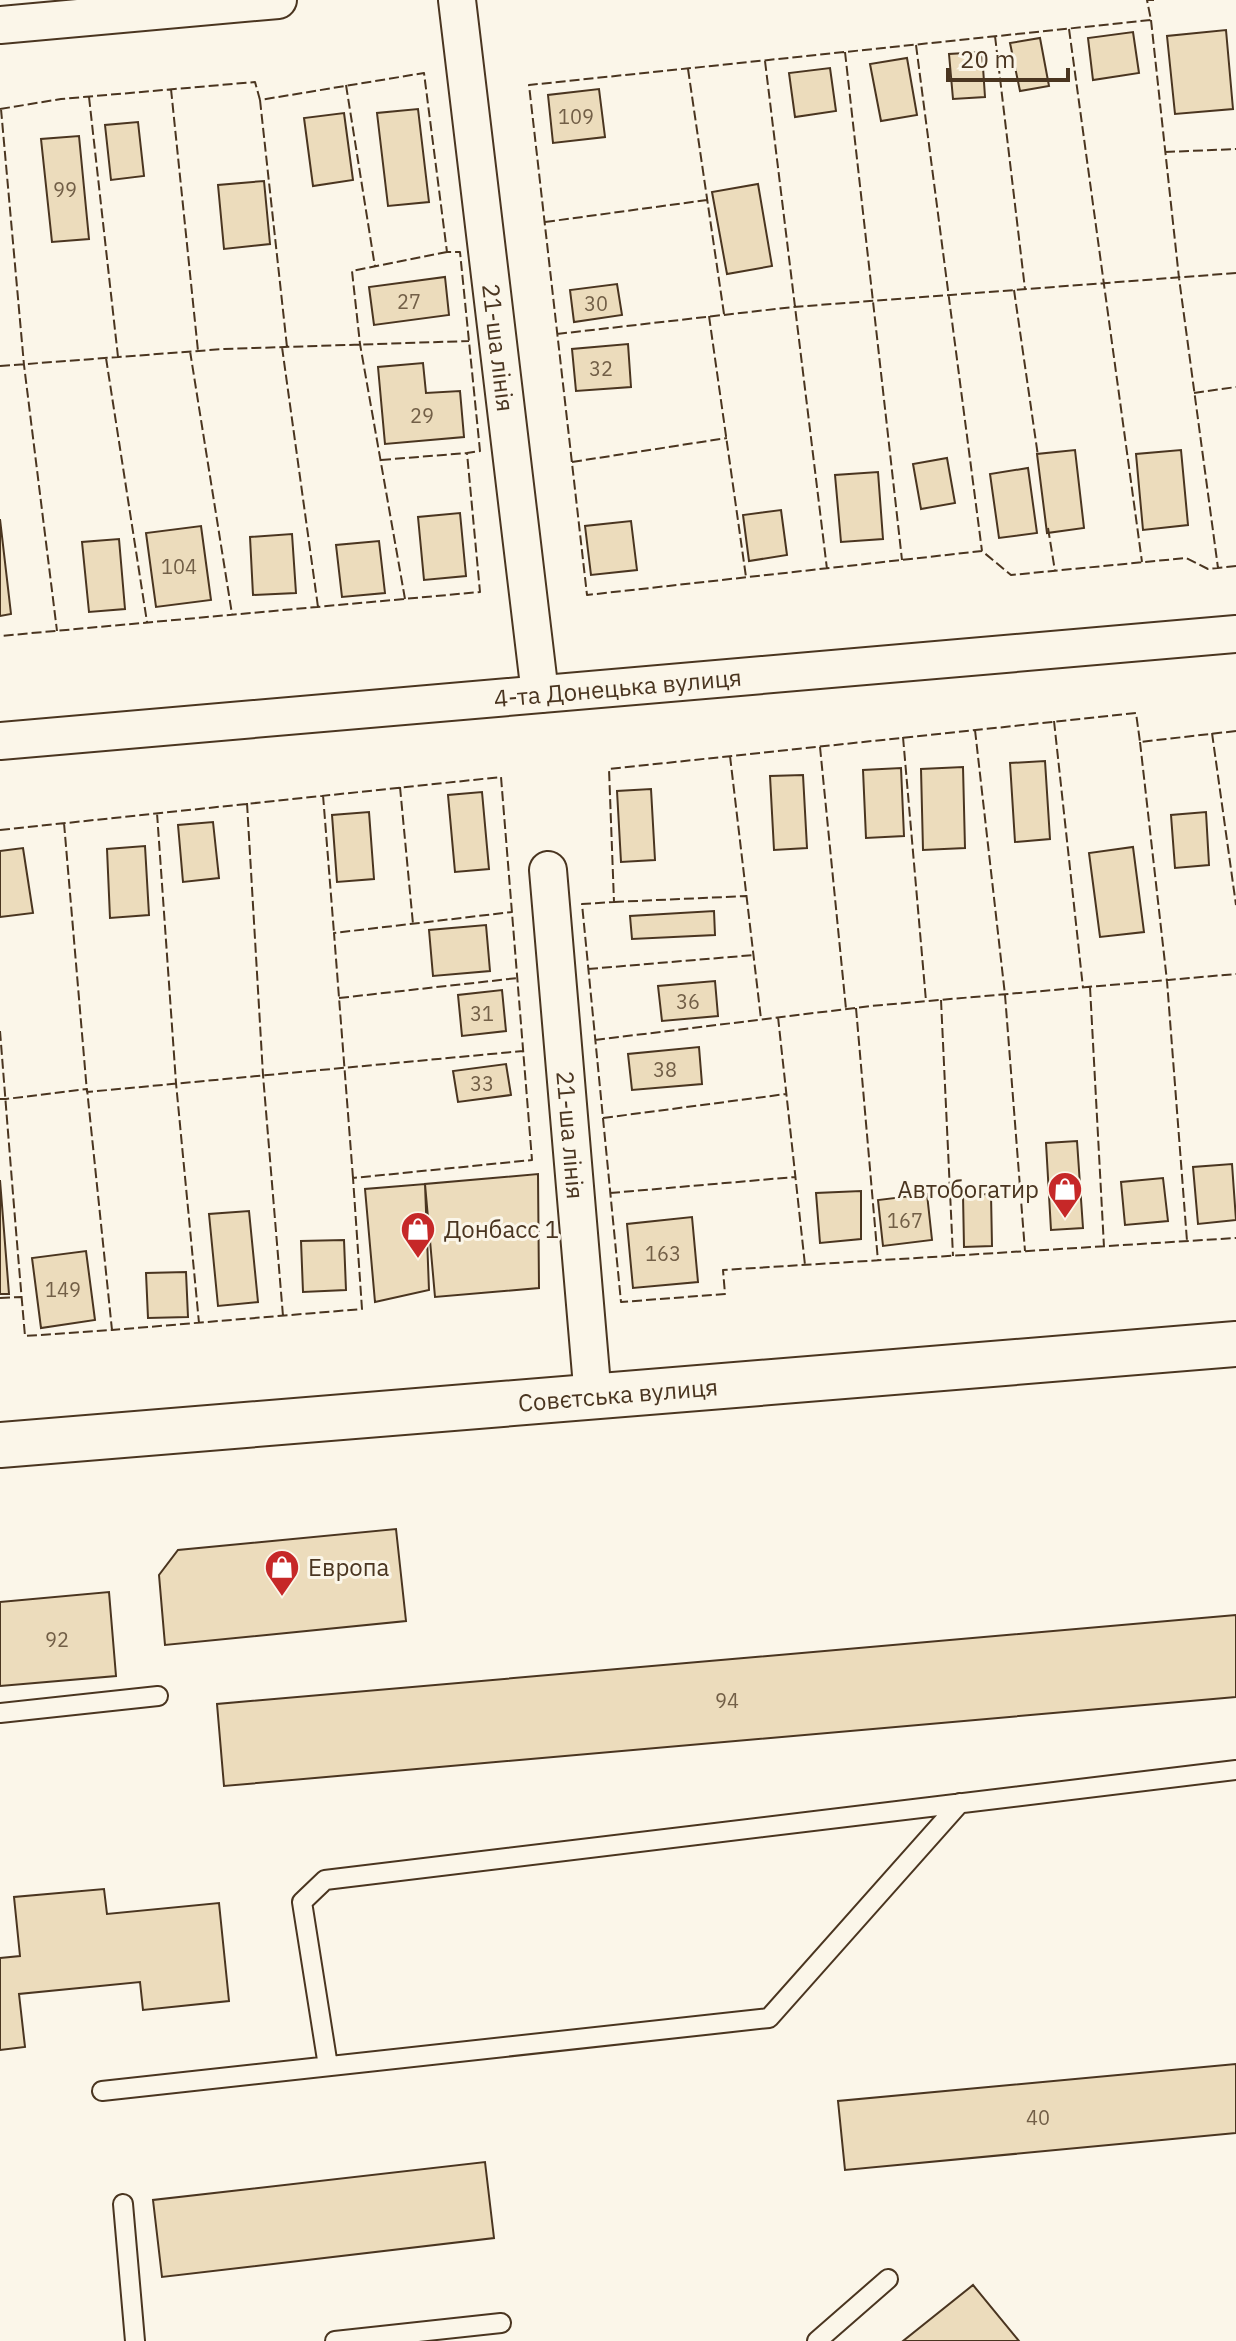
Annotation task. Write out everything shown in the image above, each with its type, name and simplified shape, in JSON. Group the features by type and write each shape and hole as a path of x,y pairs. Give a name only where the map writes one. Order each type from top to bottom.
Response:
{"main road":[{"name":"Совєтська вулиця","path":"0,1445 1236,1344"}],"street":[{"path":"0,25 278,0"},
{"name":"21-ша лінія","path":"457,0 540,694"},
{"name":"4-та Донецька вулиця","path":"0,741 1236,634"},
{"name":"21-ша лінія","path":"548,870 593,1398"}],"lane":[{"path":"0,1713 158,1696"},
{"path":"328,2066 302,1902 325,1880 1236,1770"},
{"path":"102,2091 769,2018 960,1803"},
{"path":"123,2204 135,2341"},
{"path":"817,2341 888,2279"},
{"path":"335,2341 501,2323"}],"building":[{"path":"1226,30 1233,109 1175,114 1167,36"},
{"path":"1133,32 1139,73 1093,80 1088,38"},
{"path":"1040,38 1049,86 1020,91 1010,43"},
{"path":"982,52 985,97 953,99 949,54"},
{"path":"907,58 917,115 881,121 870,64"},
{"path":"830,68 836,111 795,117 789,73"},
{"path":"599,89 605,137 553,143 548,95"},
{"path":"418,109 429,202 388,206 377,113"},
{"path":"344,113 353,180 313,186 304,118"},
{"path":"138,122 144,176 111,180 105,125"},
{"path":"79,136 89,239 52,242 41,139"},
{"path":"264,181 270,244 224,249 218,185"},
{"path":"758,184 772,266 727,274 712,192"},
{"path":"445,277 449,315 374,325 369,287"},
{"path":"617,284 622,315 574,322 570,290"},
{"path":"628,344 631,387 576,391 572,349"},
{"path":"423,363 426,393 460,391 464,437 385,444 378,367"},
{"path":"1075,450 1084,528 1047,533 1037,454"},
{"path":"1181,450 1188,525 1143,530 1136,454"},
{"path":"947,458 955,503 921,509 913,464"},
{"path":"1028,468 1037,533 999,538 990,474"},
{"path":"878,472 883,539 841,542 835,475"},
{"path":"781,510 787,555 749,561 743,515"},
{"path":"460,513 466,576 424,580 418,517"},
{"path":"0,519 11,614 0,616"},
{"path":"631,521 637,570 591,575 585,526"},
{"path":"201,526 211,600 156,607 146,533"},
{"path":"292,534 296,593 253,595 250,537"},
{"path":"119,539 125,609 89,612 82,542"},
{"path":"379,541 385,593 342,597 336,545"},
{"path":"1045,761 1050,839 1015,842 1010,763"},
{"path":"963,767 965,848 923,850 921,769"},
{"path":"901,768 904,836 866,838 863,770"},
{"path":"803,775 807,848 774,850 770,776"},
{"path":"651,789 655,860 621,862 617,791"},
{"path":"482,792 489,869 455,872 448,795"},
{"path":"369,812 374,879 337,882 332,815"},
{"path":"1206,812 1209,865 1175,868 1171,815"},
{"path":"213,822 219,878 183,882 178,825"},
{"path":"145,846 149,915 110,918 107,849"},
{"path":"1133,847 1144,932 1100,937 1089,853"},
{"path":"23,848 33,913 0,917 0,851"},
{"path":"714,911 715,935 632,939 630,916"},
{"path":"486,925 490,971 433,976 429,930"},
{"path":"715,981 718,1016 662,1021 658,986"},
{"path":"502,990 506,1031 462,1036 458,995"},
{"path":"699,1047 702,1084 632,1090 628,1054"},
{"path":"506,1064 511,1095 458,1102 453,1071"},
{"path":"1077,1141 1083,1228 1051,1230 1046,1143"},
{"path":"1232,1164 1236,1220 1198,1224 1193,1167"},
{"path":"538,1174 539,1288 435,1297 425,1184"},
{"path":"1163,1178 1168,1221 1125,1225 1121,1182"},
{"path":"0,1180 9,1294 0,1294"},
{"path":"425,1184 429,1290 375,1302 365,1189"},
{"path":"861,1191 861,1239 820,1243 816,1193"},
{"path":"927,1194 932,1240 883,1246 878,1200"},
{"path":"991,1194 992,1246 964,1247 963,1195"},
{"path":"249,1211 258,1302 218,1306 209,1214"},
{"path":"692,1217 698,1282 633,1288 627,1224"},
{"path":"344,1240 346,1290 303,1292 301,1241"},
{"path":"86,1251 95,1320 41,1328 32,1258"},
{"path":"186,1272 188,1317 148,1318 146,1273"},
{"name":"Европа","path":"396,1529 406,1621 165,1645 159,1575 178,1550"},
{"path":"109,1592 116,1676 0,1686 0,1602"},
{"path":"1236,1615 1236,1697 224,1786 217,1704"},
{"path":"104,1889 107,1914 219,1903 229,2001 143,2010 140,1982 19,1994 25,2047 0,2050 0,1958 20,1956 14,1897"},
{"path":"1236,2064 1236,2133 845,2170 838,2101"},
{"path":"485,2162 494,2238 162,2277 153,2200"},
{"path":"973,2285 1019,2341 903,2341"}],"fence":[{"path":"1154,0 1147,0 1151,20 529,85 587,595 982,551 1011,575 1186,558 1208,569 1236,566"},
{"path":"1151,20 1179,278 1218,568"},
{"path":"1069,29 1142,562"},
{"path":"995,36 1025,289"},
{"path":"916,45 982,551"},
{"path":"845,52 902,560"},
{"path":"765,61 827,569"},
{"path":"688,69 724,314"},
{"path":"0,109 61,99 255,82 260,100 424,73 447,252 460,252 480,451 467,453 480,592 0,636"},
{"path":"346,85 375,267"},
{"path":"171,89 198,351"},
{"path":"89,97 118,357"},
{"path":"260,100 287,347"},
{"path":"1,109 24,365 57,631"},
{"path":"1165,152 1236,149"},
{"path":"545,222 707,200"},
{"path":"405,599 360,344 352,271 447,252"},
{"path":"557,334 793,307 1236,273"},
{"path":"1014,290 1038,456"},
{"path":"709,316 746,577"},
{"path":"0,366 224,349 469,341"},
{"path":"282,347 318,607"},
{"path":"190,351 232,614"},
{"path":"106,358 147,622"},
{"path":"1194,393 1236,387"},
{"path":"572,462 727,438"},
{"path":"381,460 467,453"},
{"path":"1048,528 1055,571"},
{"path":"1236,731 1140,742 1136,713 609,769 614,902 582,904 621,1302 725,1294 723,1270 1236,1238"},
{"path":"1054,721 1083,988"},
{"path":"975,730 1005,995 1025,1251"},
{"path":"1212,733 1236,905"},
{"path":"903,737 926,1001"},
{"path":"1140,742 1167,981 1187,1241"},
{"path":"820,747 846,1009"},
{"path":"730,756 761,1019"},
{"path":"0,830 501,777 532,1160 353,1178 362,1309 112,1330"},
{"path":"400,787 413,924"},
{"path":"323,795 334,933"},
{"path":"247,803 263,1075 283,1316"},
{"path":"157,813 176,1083 199,1323"},
{"path":"64,823 87,1092 523,1051"},
{"path":"614,902 747,896"},
{"path":"353,1178 334,933 512,912"},
{"path":"588,969 754,955"},
{"path":"595,1040 871,1006 1236,974"},
{"path":"339,998 518,978"},
{"path":"1090,987 1104,1247"},
{"path":"941,1000 953,1256"},
{"path":"856,1008 878,1261"},
{"path":"778,1017 805,1265"},
{"path":"0,1031 3,1069 6,1107 15,1221 25,1336 112,1330 87,1089 6,1099 0,1099"},
{"path":"603,1118 786,1094"},
{"path":"610,1193 795,1177"},
{"path":"0,1298 22,1297"}],"place":[{"name":"Автобогатир","path":"1065,1220"},
{"name":"Донбасс 1","path":"418,1260"},
{"name":"Европа","path":"282,1598"}]}
